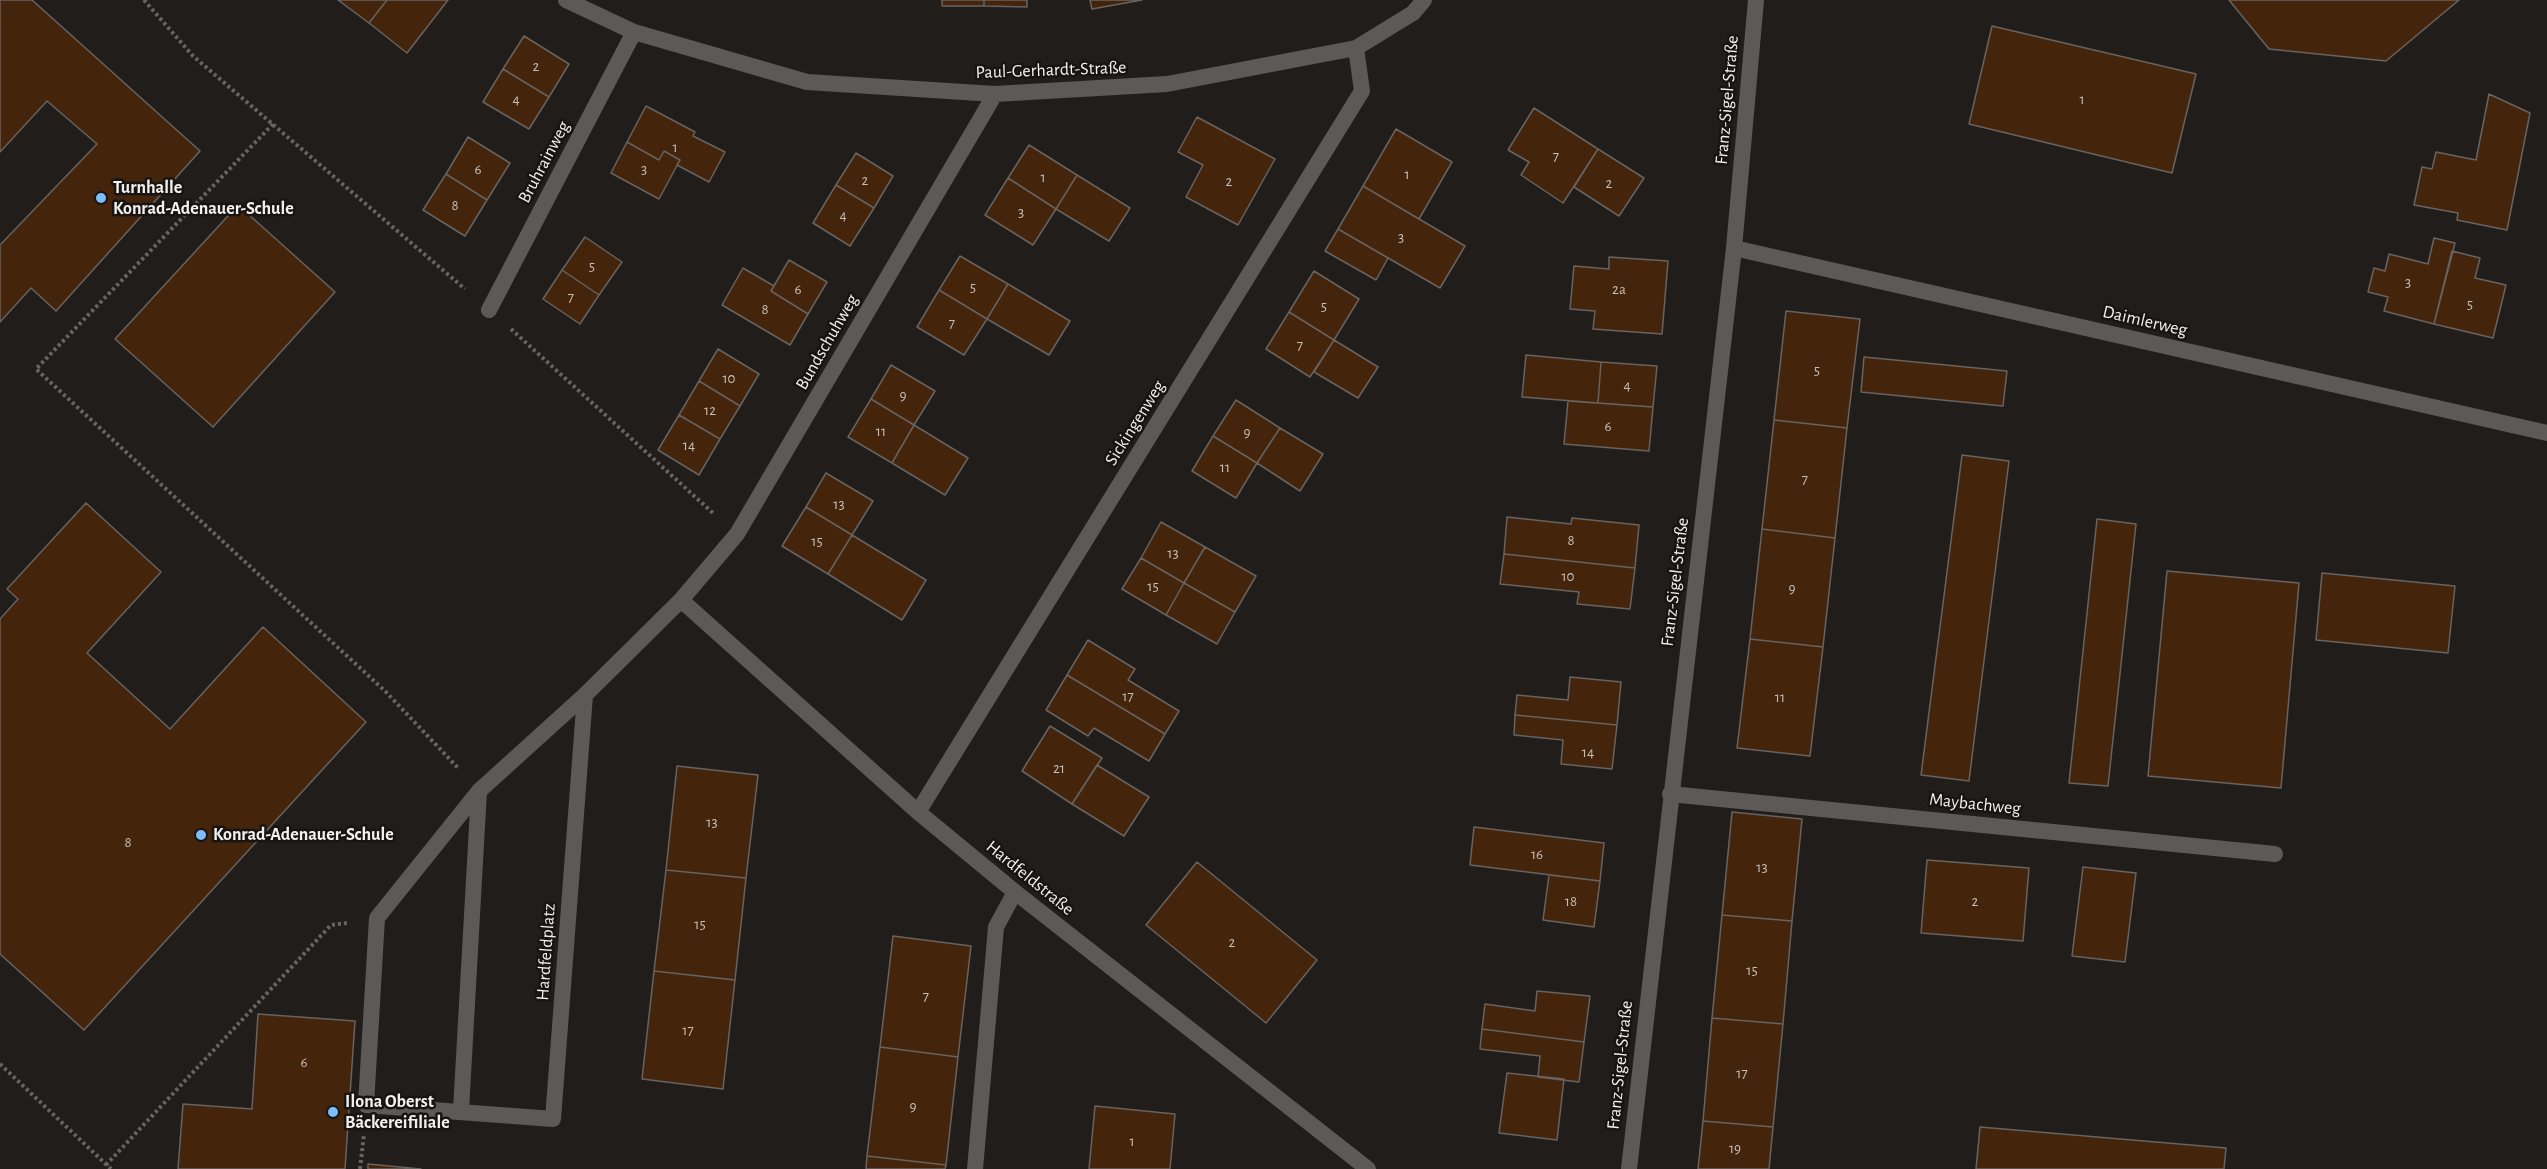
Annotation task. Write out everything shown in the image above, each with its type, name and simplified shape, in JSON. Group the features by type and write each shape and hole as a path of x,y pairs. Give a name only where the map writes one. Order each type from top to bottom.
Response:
{"street":[{"name":"Paul-Gerhardt-Straße","path":"566,0 634,32 807,82 995,94 1167,84 1356,48 1413,13 1424,0"},
{"name":"Franz-Sigel-Straße","path":"1629,1169 1734,248 1756,0"},
{"name":"Bruhrainweg","path":"489,310 634,32"},
{"name":"Sickingenweg","path":"918,812 1362,91 1356,48"},
{"name":"Bundschuhweg","path":"681,600 737,534 995,94"},
{"name":"Daimlerweg","path":"1734,248 2547,433"},
{"name":"Hardfeldstraße","path":"681,600 918,812 1015,892 1368,1169"},
{"path":"377,918 479,791 585,695 681,600"},
{"name":"Hardfeldplatz","path":"377,918 366,1105 460,1110 553,1119 585,695"},
{"path":"460,1110 479,791"},
{"name":"Maybachweg","path":"1670,794 2275,854"},
{"path":"975,1169 996,927 1015,892"}],"path":[{"path":"144,0 193,56 489,310 737,534"},
{"path":"273,124 36,369 385,691 479,791"},
{"path":"106,1165 331,926 377,918"},
{"path":"0,1064 111,1169"}],"building":[{"name":"Turnhalle Konrad-Adenauer-Schule","path":"0,0 32,0 200,151 56,311 31,288 0,322 0,245 97,144 47,101 0,152"},
{"path":"338,0 387,0 369,23"},
{"path":"387,0 448,0 407,53 369,23"},
{"path":"942,0 984,0 984,6 942,6"},
{"path":"984,0 1027,0 1027,7 984,6"},
{"path":"1090,0 1142,0 1092,9"},
{"path":"2229,0 2459,0 2386,61 2269,49"},
{"path":"1992,26 2196,74 2172,173 1969,124"},
{"path":"524,36 569,64 549,97 503,69"},
{"path":"503,69 549,97 529,129 483,102"},
{"path":"2489,94 2530,113 2507,230 2457,220 2458,213 2414,205 2422,167 2432,169 2436,152 2476,160"},
{"path":"646,106 695,132 693,136 725,152 709,182 677,165 680,160 664,151 659,160 627,142"},
{"path":"1534,108 1598,149 1563,203 1521,175 1529,162 1508,150"},
{"path":"1197,117 1275,159 1238,225 1186,197 1203,165 1178,152"},
{"path":"1396,129 1452,162 1419,219 1363,186"},
{"path":"468,137 510,163 487,200 446,174"},
{"path":"627,142 659,160 664,151 680,160 659,199 611,173"},
{"path":"1029,145 1077,175 1056,209 1008,178"},
{"path":"1598,149 1644,178 1619,216 1574,187"},
{"path":"856,153 893,176 874,208 836,185"},
{"path":"446,174 487,200 465,236 423,210"},
{"path":"1077,175 1130,208 1109,241 1056,209"},
{"path":"1008,178 1056,209 1033,245 985,215"},
{"path":"836,185 874,208 850,246 813,223"},
{"path":"1363,186 1465,246 1440,288 1338,229"},
{"path":"238,205 335,292 213,427 115,339"},
{"path":"1338,229 1388,258 1376,280 1325,251"},
{"path":"585,237 622,262 599,295 562,270"},
{"path":"2434,238 2455,243 2434,324 2384,311 2388,297 2368,292 2374,268 2385,271 2389,254 2428,264"},
{"path":"2452,251 2480,258 2475,278 2506,285 2493,338 2434,324"},
{"path":"960,256 1008,284 987,319 939,290"},
{"path":"1609,257 1668,261 1662,334 1593,329 1595,311 1570,309 1574,266 1609,269"},
{"path":"789,260 827,282 808,314 771,291"},
{"path":"743,268 774,286 771,291 808,314 790,345 722,305"},
{"path":"562,270 599,295 580,324 543,299"},
{"path":"1314,271 1359,299 1334,340 1289,312"},
{"path":"1008,284 1070,321 1049,355 987,319"},
{"path":"939,290 987,319 964,355 917,327"},
{"path":"1786,311 1860,319 1847,428 1774,420"},
{"path":"1289,312 1334,340 1310,377 1266,349"},
{"path":"1334,340 1378,367 1358,398 1314,372"},
{"path":"718,349 759,374 740,406 699,381"},
{"path":"1526,355 1601,362 1598,403 1522,397"},
{"path":"1864,357 2007,371 2003,406 1861,392"},
{"path":"1601,362 1657,366 1653,407 1598,403"},
{"path":"891,365 935,391 914,425 871,399"},
{"path":"699,381 740,406 720,439 679,415"},
{"path":"871,399 914,425 892,463 848,437"},
{"path":"1236,400 1280,428 1257,463 1213,436"},
{"path":"1568,401 1653,407 1649,451 1564,444"},
{"path":"679,415 720,439 699,475 658,450"},
{"path":"1774,420 1847,428 1835,538 1762,529"},
{"path":"914,425 968,458 945,495 892,463"},
{"path":"1280,428 1323,454 1300,491 1257,463"},
{"path":"1213,436 1257,463 1236,498 1192,471"},
{"path":"1962,455 2009,461 1969,781 1921,775"},
{"path":"826,473 873,501 852,535 806,507"},
{"path":"86,503 161,572 87,653 170,729 263,627 366,722 84,1030 0,954 0,619 18,599 7,589"},
{"path":"806,507 852,535 828,574 782,546"},
{"path":"1507,517 1571,524 1572,518 1639,525 1635,568 1504,554"},
{"path":"2097,519 2136,524 2108,786 2069,783"},
{"path":"1161,522 1205,547 1184,583 1141,558"},
{"path":"1762,529 1835,538 1823,647 1750,639"},
{"path":"852,535 926,580 902,620 828,574"},
{"path":"1205,547 1256,576 1235,612 1184,583"},
{"path":"1504,554 1635,568 1630,609 1577,604 1579,592 1500,584"},
{"path":"1141,558 1184,583 1166,615 1122,589"},
{"path":"2167,571 2299,583 2281,788 2148,776"},
{"path":"2322,573 2455,586 2448,653 2316,640"},
{"path":"1184,583 1235,612 1217,644 1166,615"},
{"path":"1750,639 1823,647 1810,756 1737,748"},
{"path":"1088,640 1135,669 1128,680 1179,711 1165,734 1067,675"},
{"path":"1067,675 1165,734 1149,761 1094,728 1088,736 1046,710"},
{"path":"1570,677 1621,682 1617,725 1515,715 1517,695 1568,700"},
{"path":"1515,715 1617,725 1612,769 1561,764 1563,740 1514,735"},
{"path":"1050,726 1102,758 1072,804 1022,771"},
{"path":"1097,765 1149,797 1124,836 1072,804"},
{"path":"677,766 758,775 746,878 666,870"},
{"path":"1732,812 1802,819 1792,921 1722,915"},
{"path":"1474,827 1604,843 1600,881 1470,865"},
{"path":"1927,860 2029,868 2023,941 1921,933"},
{"path":"1197,862 1317,960 1266,1023 1146,925"},
{"path":"2083,867 2136,873 2125,962 2072,956"},
{"path":"666,870 746,878 735,980 654,971"},
{"path":"1549,875 1600,881 1594,927 1543,920"},
{"path":"1722,915 1792,921 1783,1024 1712,1018"},
{"path":"893,936 971,946 958,1057 880,1047"},
{"path":"654,971 735,980 723,1089 642,1079"},
{"path":"1537,991 1590,996 1584,1042 1482,1029 1485,1004 1535,1011"},
{"path":"258,1014 355,1021 345,1169 178,1169 183,1104 252,1109"},
{"path":"1712,1018 1783,1024 1773,1127 1703,1121"},
{"path":"1482,1029 1584,1042 1579,1082 1538,1077 1540,1056 1480,1049"},
{"path":"880,1047 958,1057 946,1165 867,1156"},
{"path":"1507,1073 1564,1079 1557,1140 1499,1133"},
{"path":"1095,1106 1175,1114 1170,1169 1089,1169"},
{"path":"1703,1121 1773,1127 1769,1169 1698,1169"},
{"path":"1980,1127 2226,1148 2224,1169 1976,1169"},
{"path":"867,1156 946,1165 945,1169 866,1169"},
{"path":"368,1164 421,1169 368,1169"}],"place":[{"name":"Turnhalle Konrad-Adenauer-Schule","path":"101,198"},
{"name":"Konrad-Adenauer-Schule","path":"201,835"},
{"name":"Ilona Oberst Bäckereifiliale","path":"333,1112"}]}
